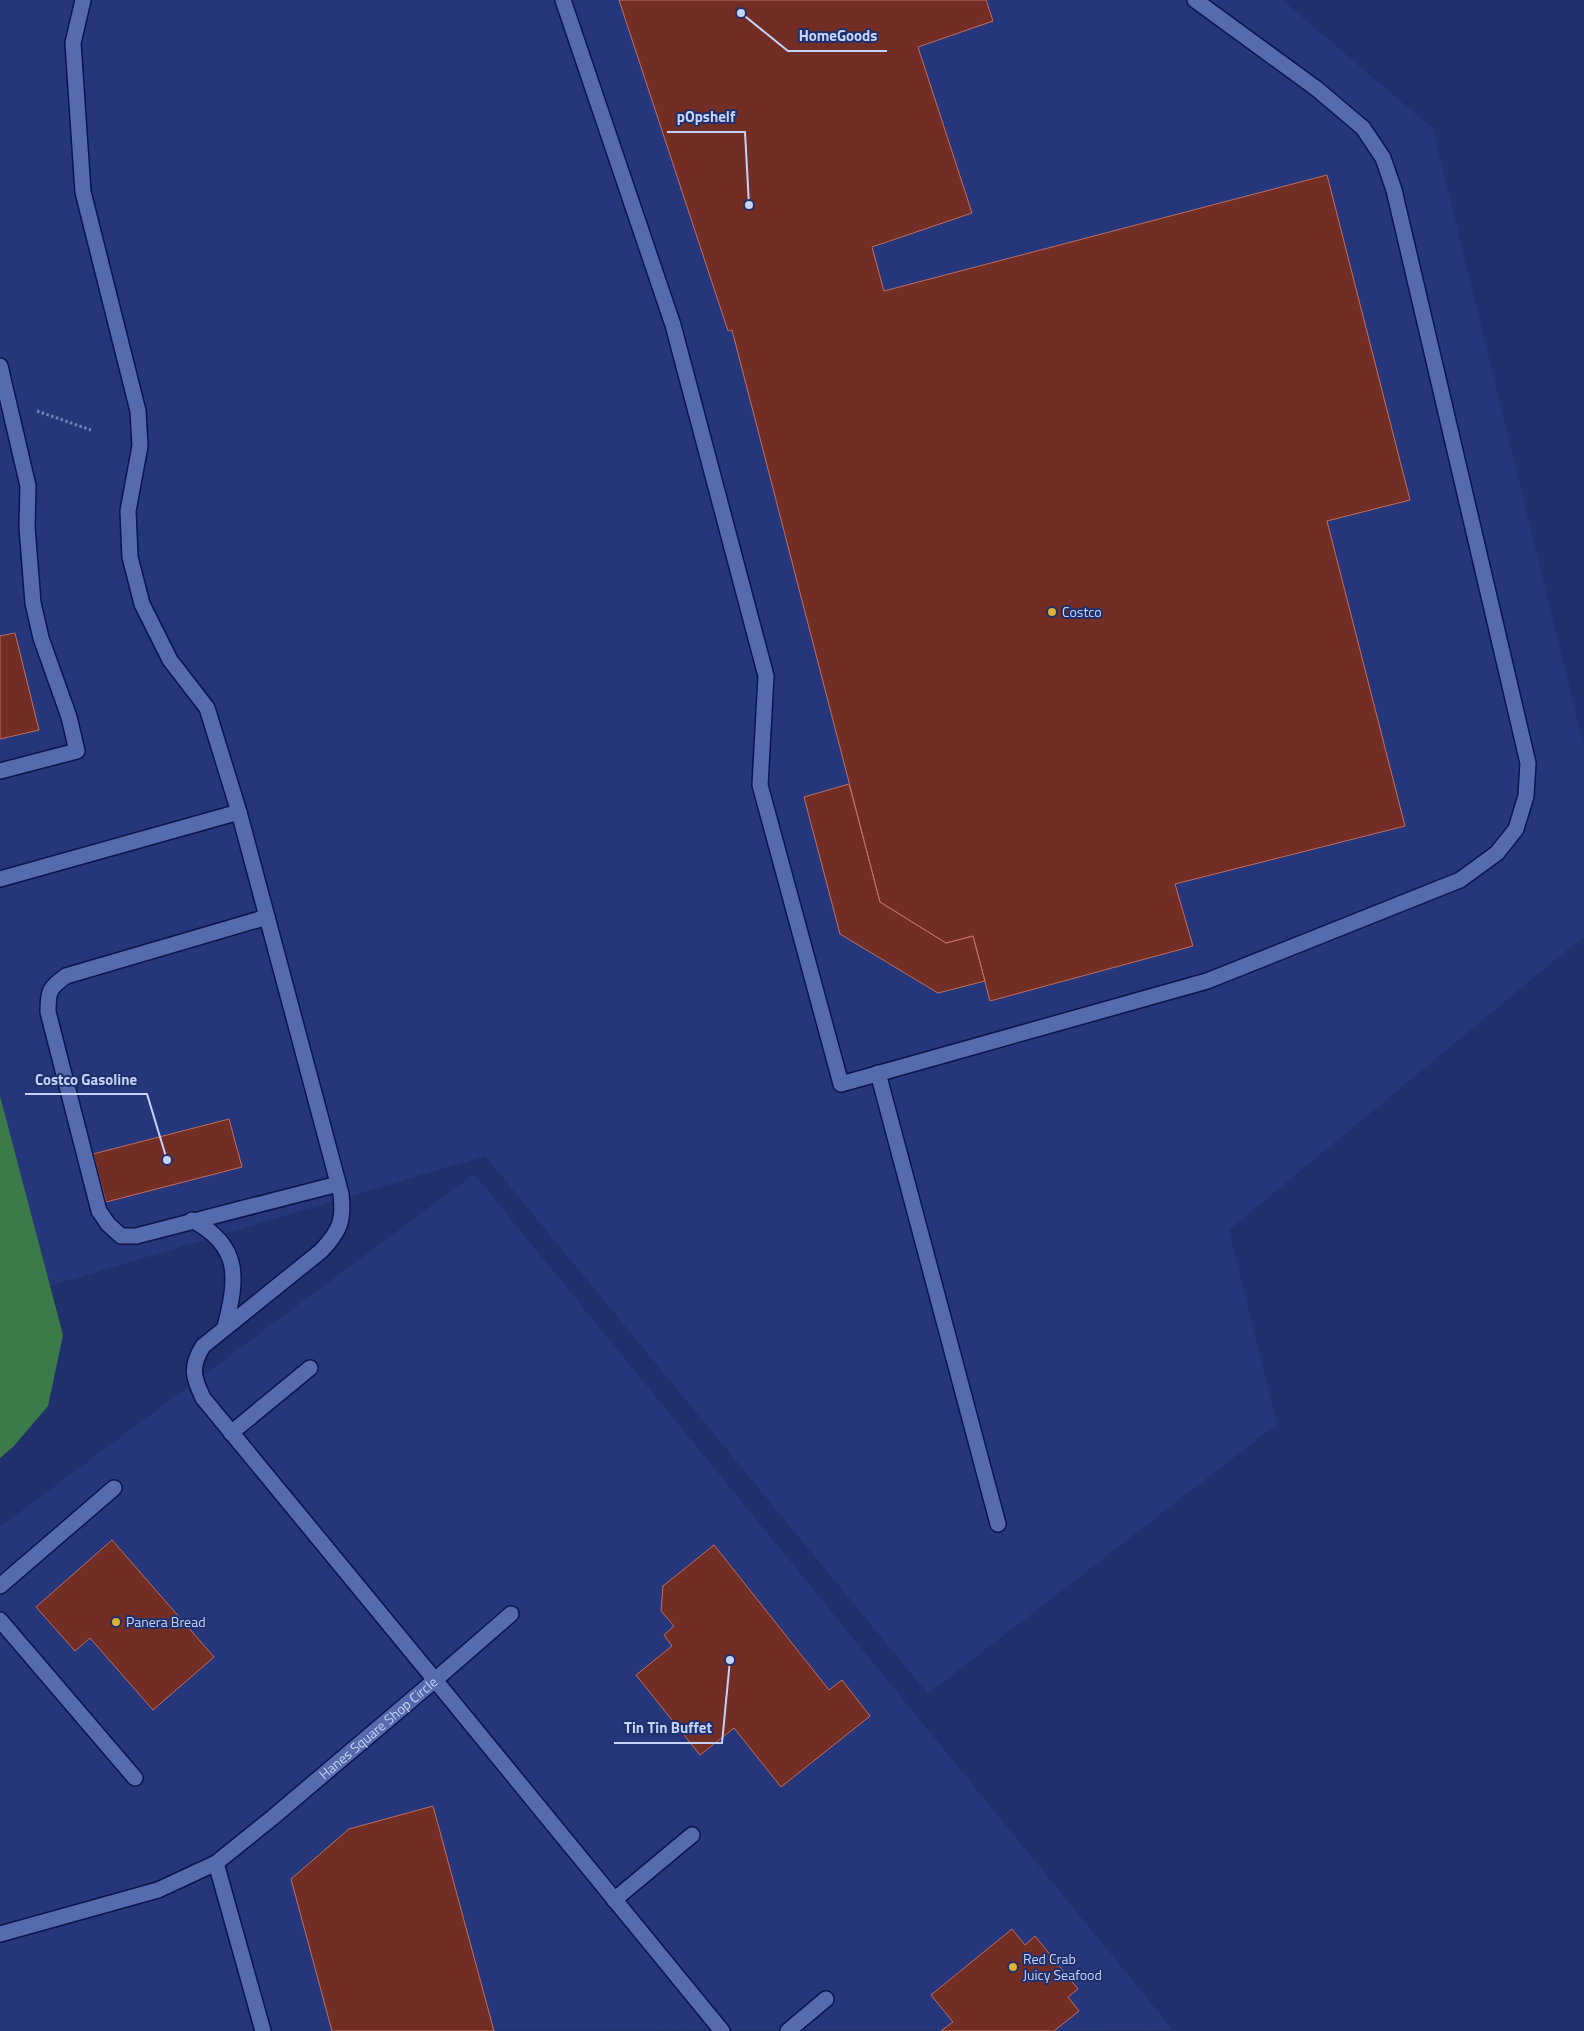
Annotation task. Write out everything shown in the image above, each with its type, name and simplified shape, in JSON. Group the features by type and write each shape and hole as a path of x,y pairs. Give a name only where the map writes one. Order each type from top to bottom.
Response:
{"lane":[{"path":"83,0 74,43 83,192 138,411 140,437 138,460 128,511 130,557 142,604 170,660 207,708 239,812 338,1184 343,1210 340,1225 332,1239 321,1251 202,1346 194,1360 194,1380 203,1398 435,1680 511,1614"},
{"path":"563,0 673,325 766,676 760,785 841,1084 1207,981 1460,880 1497,853 1516,829 1526,796 1528,763 1396,200 1383,158 1364,128 1317,89 1195,0"},
{"path":"0,366 28,486 27,527 33,602 41,638 69,716 77,751 0,771"},
{"path":"0,879 239,812"},
{"path":"267,917 66,976 54,984 48,993 48,1012 100,1211 108,1224 121,1236 136,1236 192,1220 338,1184"},
{"path":"878,1073 998,1524"},
{"path":"192,1220 211,1230 224,1246 231,1261 234,1281 225,1327"},
{"path":"231,1432 310,1368"},
{"path":"0,1586 114,1488"},
{"path":"0,1620 135,1778"},
{"name":"Hanes Square Shop Circle","path":"0,1934 158,1890 216,1863 435,1680 722,2031"},
{"path":"614,1900 692,1835"},
{"path":"216,1863 262,2031"},
{"path":"788,2031 826,2000"}],"path":[{"path":"36,410 91,430"}],"shaded area":[{"path":"0,0 1282,0 1433,129 1584,747 1584,936 1229,1230 1277,1424 928,1694 485,1156 0,1301"},
{"path":"0,1096 63,1335 48,1406 13,1447 0,1458"},
{"path":"474,1174 1173,2030 0,2031 0,1527"}],"building":[{"path":"619,0 986,0 993,21 918,47 972,213 872,247 884,291 1327,175 1410,500 1327,521 1405,826 1175,884 1193,946 990,1001 973,936 946,943 880,902 732,330 728,331"},
{"path":"15,633 39,730 0,739 0,636"},
{"path":"849,784 880,902 946,943 973,936 985,981 938,993 840,934 804,797"},
{"path":"229,1119 242,1167 106,1202 93,1154"},
{"name":"Panera Bread","path":"112,1540 214,1657 153,1710 90,1638 75,1651 36,1607"},
{"path":"714,1545 829,1690 842,1680 870,1716 781,1787 734,1728 700,1755 636,1675 672,1646 664,1635 674,1626 661,1611 663,1586"},
{"path":"433,1806 494,2031 332,2031 291,1879 349,1829"},
{"name":"Red Crab Juicy Seafood","path":"1012,1929 1025,1945 1035,1936 1078,1989 1068,1997 1079,2011 1054,2031 941,2031 953,2022 931,1995"}],"place":[{"name":"HomeGoods","path":"741,13"},
{"name":"pOpshelf","path":"749,205"},
{"name":"Costco","path":"1052,612"},
{"name":"Costco Gasoline","path":"167,1160"},
{"name":"Panera Bread","path":"116,1622"},
{"name":"Tin Tin Buffet","path":"730,1660"},
{"name":"Red Crab Juicy Seafood","path":"1013,1967"}]}
